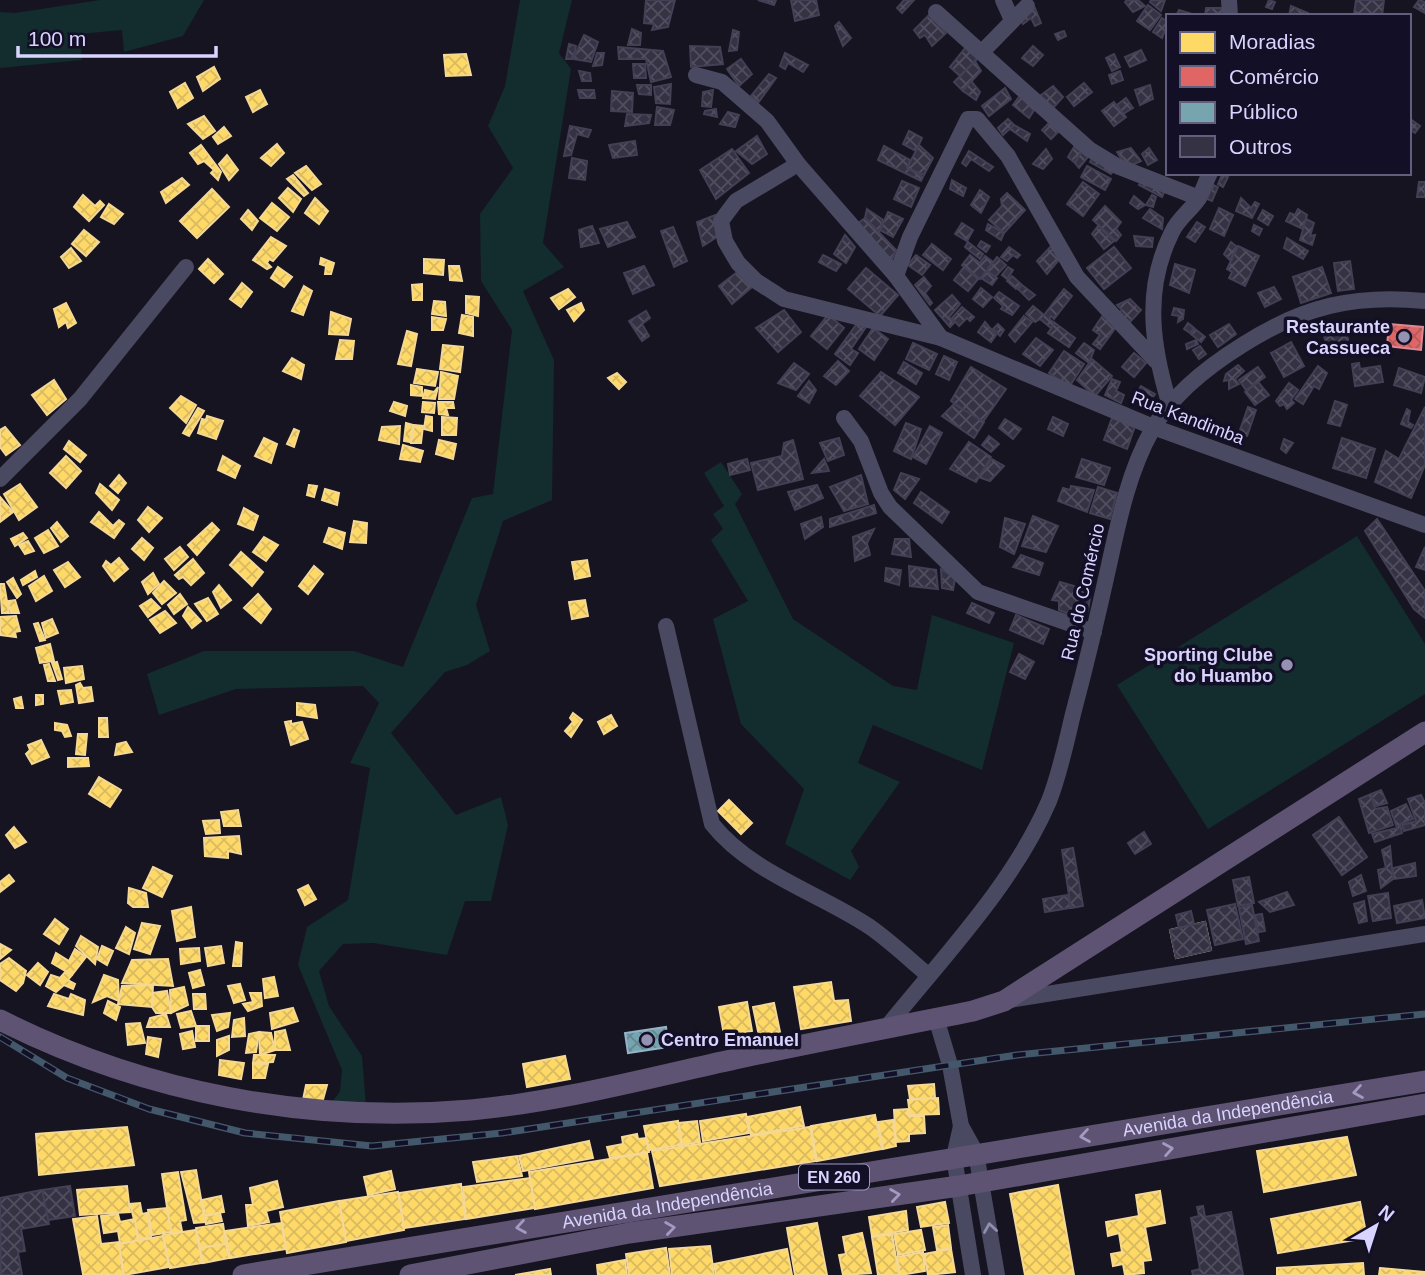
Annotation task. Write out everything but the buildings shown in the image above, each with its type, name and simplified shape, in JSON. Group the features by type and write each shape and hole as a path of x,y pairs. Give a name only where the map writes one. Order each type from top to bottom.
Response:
{"main road":[{"path":"0,1020 69,1052 172,1085 273,1105 377,1114 488,1108 936,1018 1004,1001 1425,732"},
{"name":"Avenida da Independência","path":"243,1275 626,1210 1425,1081"},
{"name":"Avenida da Independência","path":"418,1275 447,1273 629,1233 959,1186 1425,1104"},
{"path":"790,1184 793,1210"},
{"path":"626,1210 629,1233"}],"street":[{"path":"1003,0 1011,18"},
{"path":"982,52 1011,18 1027,6"},
{"path":"936,12 1038,100 1066,132 1089,149 1117,166 1199,198"},
{"path":"696,75 722,82 767,121 798,163 896,275 941,338"},
{"path":"896,275 910,237 968,119 977,119 1008,156 1077,277 1156,361"},
{"name":"Rua Kandimba","path":"798,163 728,208 721,220 725,241 738,263 756,281 784,299 941,338 1153,427 1425,525"},
{"path":"1170,406 1156,361 1152,304 1156,272 1173,230 1199,198 1209,175"},
{"path":"0,479 80,399 186,267"},
{"name":"Rua do Comércio","path":"886,1028 1001,881 1027,843 1049,800 1094,632 1119,519 1133,473 1153,427 1198,377 1225,356 1293,317 1334,303 1362,298 1425,301"},
{"path":"844,418 861,441 881,493 890,507 978,592 1094,632"},
{"path":"666,626 712,824 724,840 871,928 928,975"},
{"path":"1004,1001 1425,934"},
{"path":"936,1018 950,1065 961,1126 976,1153 997,1275"},
{"path":"961,1126 954,1157 973,1275"},
{"path":"441,1241 447,1273"},
{"path":"416,1245 418,1275"}],"green space":[{"path":"100,0 204,0 183,36 124,52 122,30 80,34 82,60 0,68 0,12 15,13"},
{"path":"520,0 572,0 559,53 571,69 543,243 564,267 523,291 554,360 552,500 503,521 476,605 490,651 467,665 445,672 391,733 456,815 501,797 508,825 491,901 465,901 447,955 373,943 343,944 319,971 329,1006 362,1056 366,1106 331,1104 340,1091 342,1070 298,965 307,927 348,900 370,768 350,763 379,703 363,686 236,689 159,715 147,674 204,651 354,651 403,667 472,498 493,494 512,330 481,281 480,214 513,168 488,126 505,86"},
{"path":"721,462 742,494 735,504 793,619 893,686 917,690 932,615 1014,643 982,770 873,725 858,763 900,782 851,851 859,867 850,880 785,844 804,789 741,724 713,619 748,601 711,540 723,529 713,514 724,506 704,473"},
{"name":"Sporting Clube do Huambo","path":"1357,536 1425,644 1425,694 1208,829 1117,685"}],"railway":[{"path":"0,1037 67,1078 149,1109 245,1133 372,1146 502,1133 1017,1055 1425,1014"}],"place":[{"name":"Restaurante Cassueca","path":"1404,337"},
{"name":"Sporting Clube do Huambo","path":"1287,665"},
{"name":"Centro Emanuel","path":"647,1040"}]}
